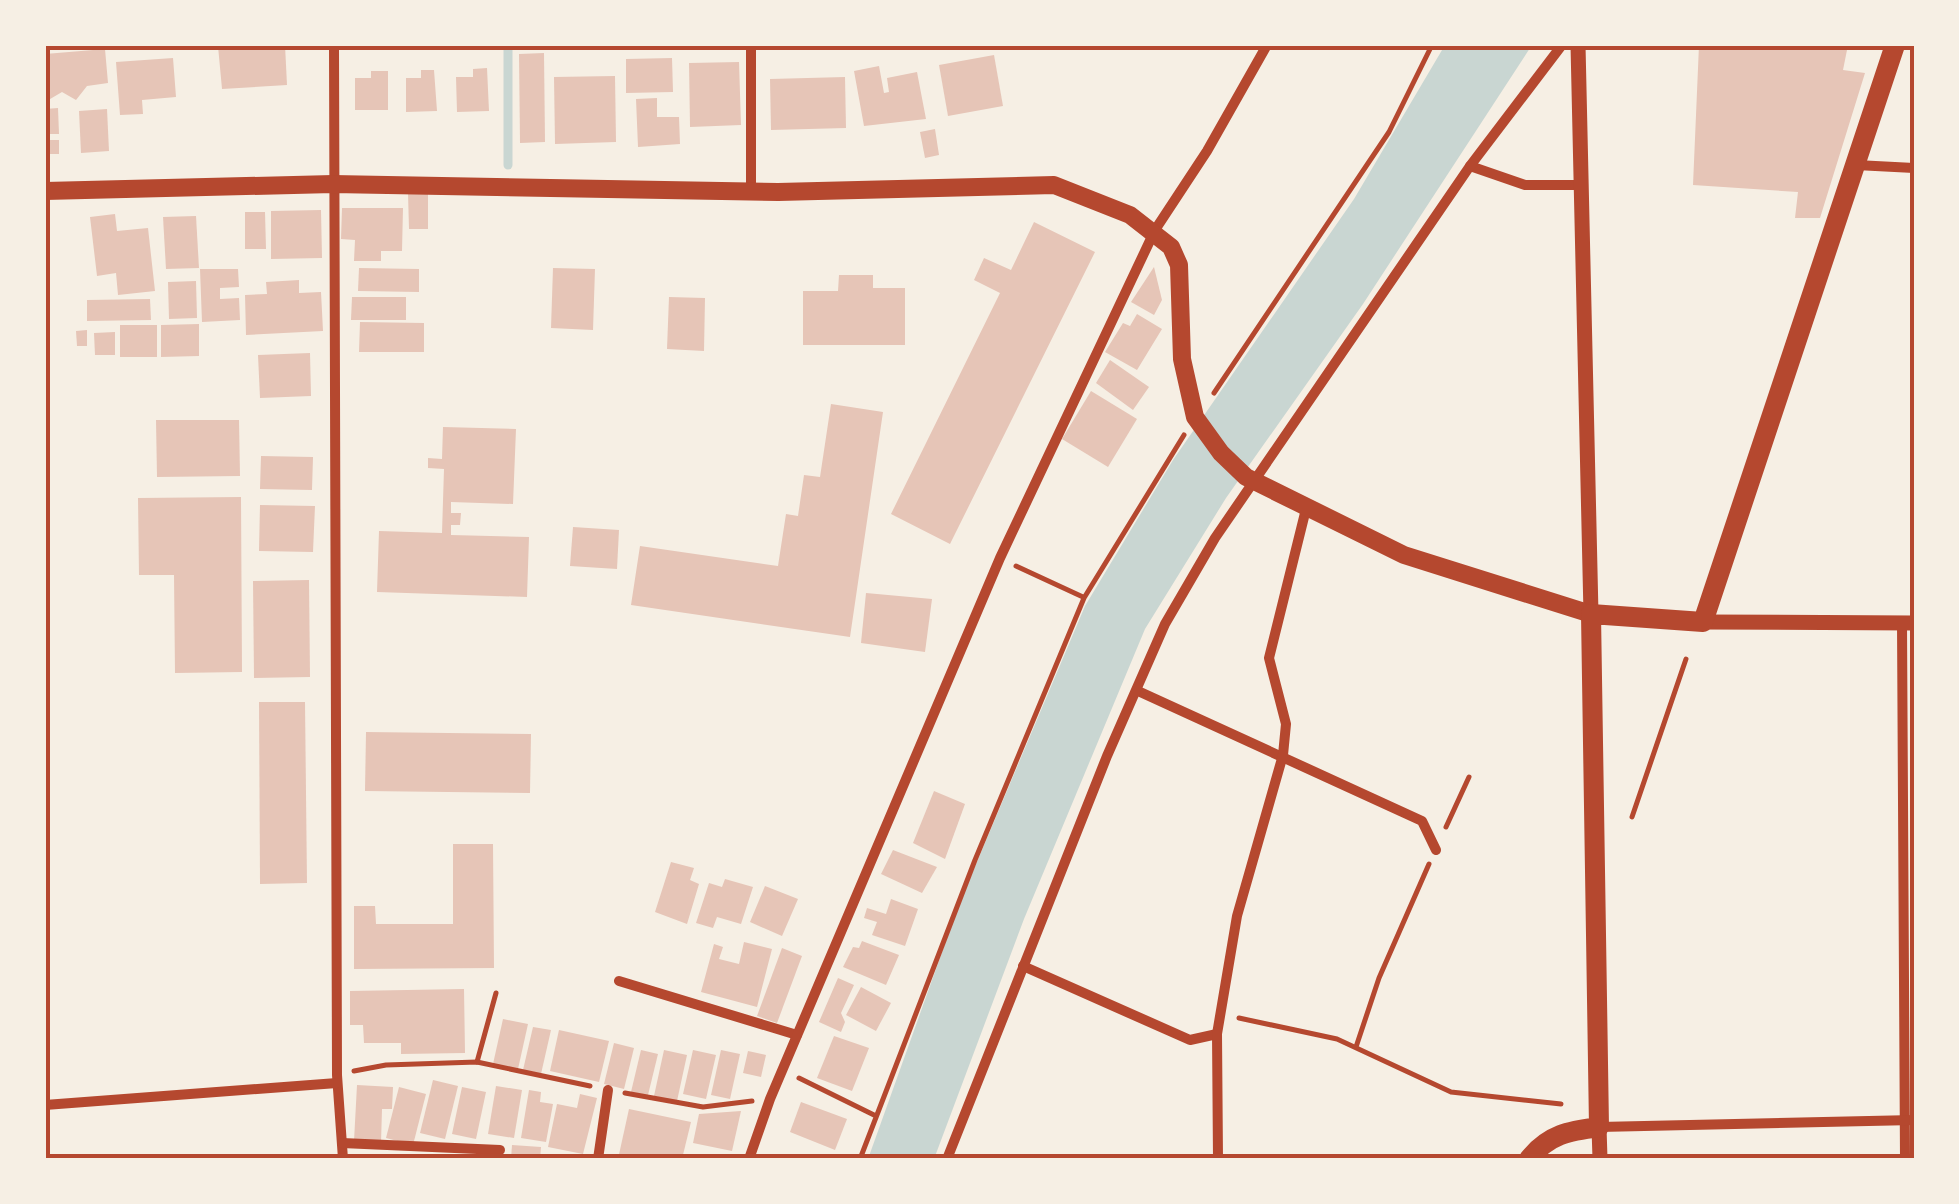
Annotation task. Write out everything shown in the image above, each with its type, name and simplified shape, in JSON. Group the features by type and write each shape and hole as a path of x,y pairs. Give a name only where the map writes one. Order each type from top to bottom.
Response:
{"main road":[{"path":"45,191 333,184 751,192 1054,185 1099,199 1155,230 1171,247 1179,265 1182,359 1198,422 1250,479 1404,555 1591,614 1703,622 1895,45"},
{"path":"1529,1159 1542,1143 1561,1132 1600,1127 1591,614"}],"street":[{"path":"334,45 337,1079 342,1159"},
{"path":"751,45 751,192"},
{"path":"749,1159 782,1070 1000,558 1155,230 1208,152 1267,45"},
{"path":"947,1159 1165,624 1250,479 1470,166 1562,45"},
{"path":"1578,45 1591,614"},
{"path":"1855,165 1914,168"},
{"path":"1470,166 1525,185 1581,185"},
{"path":"1218,1159 1216,1034 1237,916 1283,756 1286,724 1269,658 1306,509"},
{"path":"1703,622 1908,623 1909,1120 1905,1159"},
{"path":"1138,690 1422,821 1436,850"},
{"path":"1023,966 1190,1040 1216,1034"},
{"path":"620,981 798,1035"},
{"path":"45,1104 337,1079"},
{"path":"598,1159 608,1090"},
{"path":"1600,1159 1600,1127 1909,1120"},
{"path":"342,1143 500,1150"}],"path":[{"path":"860,1159 874,1115 1084,598 1388,132 1432,45"},
{"path":"1000,558 1084,598"},
{"path":"1632,817 1686,659"},
{"path":"1356,1047 1379,978 1468,777"},
{"path":"476,1062 496,993"},
{"path":"1220,1016 1262,1020 1356,1047 1451,1092 1561,1104"},
{"path":"337,1079 386,1065 476,1062 702,1106 770,1099"},
{"path":"782,1070 874,1115"}],"shaded area":[{"path":"1445,45 1532,45 1363,304 1226,498 1145,629 1024,919 934,1159 868,1159 960,902 1085,606 1173,460 1354,199"}],"building":[{"path":"285,45 287,85 222,89 218,46"},
{"path":"1699,45 1848,45 1843,70 1865,73 1820,218 1795,218 1798,192 1693,185"},
{"path":"105,49 108,83 87,86 76,100 62,92 45,102 45,54"},
{"path":"544,53 545,142 520,143 519,54"},
{"path":"994,55 1003,106 948,116 939,65"},
{"path":"173,58 176,97 142,100 143,114 120,115 116,62"},
{"path":"672,58 673,92 626,93 626,59"},
{"path":"739,62 741,125 690,127 689,63"},
{"path":"879,66 884,93 889,92 887,78 917,72 926,119 864,126 854,71"},
{"path":"487,68 489,111 457,112 456,77 473,77 473,69"},
{"path":"421,70 434,70 437,111 406,112 406,78 421,78"},
{"path":"371,71 388,71 388,110 355,110 355,78 371,78"},
{"path":"615,76 616,142 555,144 554,77"},
{"path":"845,77 846,128 771,130 770,79"},
{"path":"657,98 657,117 679,117 680,144 638,147 636,99"},
{"path":"58,108 59,134 45,134 45,109"},
{"path":"107,109 109,151 81,153 79,111"},
{"path":"935,129 939,155 925,158 920,132"},
{"path":"45,140 59,140 59,154 45,154"},
{"path":"408,193 428,193 428,229 409,229"},
{"path":"342,208 403,208 402,251 381,251 381,261 354,261 355,240 341,239"},
{"path":"321,210 322,258 271,259 271,211"},
{"path":"245,212 265,212 266,249 245,249"},
{"path":"115,214 117,231 148,228 155,291 118,295 116,273 97,276 90,217"},
{"path":"196,216 199,268 166,269 163,217"},
{"path":"1034,222 1095,252 950,544 891,514 1000,293 974,280 984,258 1011,270"},
{"path":"1154,267 1162,300 1154,315 1131,302"},
{"path":"359,268 419,269 419,292 358,291"},
{"path":"553,268 595,269 593,330 551,328"},
{"path":"200,269 238,269 239,287 220,288 220,299 239,298 240,320 202,322"},
{"path":"839,275 873,275 873,288 905,288 905,345 803,345 803,291 838,291"},
{"path":"299,280 299,293 321,292 323,331 246,335 245,295 267,294 266,282"},
{"path":"196,281 197,318 169,319 168,282"},
{"path":"352,297 406,297 406,320 351,320"},
{"path":"669,297 705,298 704,351 667,349"},
{"path":"150,299 151,320 87,321 87,300"},
{"path":"1137,314 1162,329 1137,370 1105,352 1123,323 1130,326"},
{"path":"360,322 424,323 424,352 359,352"},
{"path":"199,324 199,356 161,357 161,325"},
{"path":"120,325 157,325 157,357 120,357"},
{"path":"87,330 87,346 77,346 76,331"},
{"path":"115,332 115,355 95,355 94,333"},
{"path":"310,353 311,396 260,398 258,355"},
{"path":"1110,360 1149,387 1133,410 1096,383"},
{"path":"1091,391 1137,419 1108,467 1062,439"},
{"path":"831,404 883,412 850,637 631,605 640,546 778,566 786,514 798,516 804,475 820,477"},
{"path":"156,420 239,420 240,476 157,477"},
{"path":"443,427 516,429 513,504 451,502 451,513 461,513 460,525 451,525 451,535 529,537 527,597 377,592 379,531 442,533 444,469 428,468 428,458 442,459"},
{"path":"261,456 313,457 312,490 260,489"},
{"path":"241,497 242,672 175,673 174,575 139,575 138,498"},
{"path":"260,505 315,506 313,552 259,551"},
{"path":"573,527 619,530 617,569 570,566"},
{"path":"309,580 310,677 254,678 253,581"},
{"path":"866,593 932,599 925,652 861,643"},
{"path":"259,702 305,702 307,883 260,884"},
{"path":"366,732 531,734 530,793 365,791"},
{"path":"934,791 965,804 945,859 913,843"},
{"path":"453,844 493,844 494,968 354,969 354,906 375,906 376,924 453,924"},
{"path":"893,850 937,867 922,893 881,874"},
{"path":"671,862 694,868 690,880 699,884 687,924 655,912"},
{"path":"725,879 753,887 741,924 717,917 713,928 696,923 709,883 722,887"},
{"path":"765,886 798,899 782,936 750,922"},
{"path":"891,899 918,909 905,946 872,935 877,922 864,918 867,908 886,914"},
{"path":"862,941 899,955 886,985 843,967 853,947 859,948"},
{"path":"744,942 772,949 757,1007 701,992 714,944 723,947 719,959 739,964"},
{"path":"782,948 802,956 777,1023 757,1016"},
{"path":"838,978 854,985 841,1013 845,1022 841,1032 819,1022"},
{"path":"861,987 891,1003 876,1031 846,1015"},
{"path":"464,989 465,1053 401,1054 401,1043 364,1043 363,1025 350,1025 350,991"},
{"path":"503,1019 528,1024 518,1069 493,1064"},
{"path":"533,1027 551,1030 541,1074 523,1070"},
{"path":"559,1030 609,1041 599,1082 550,1071"},
{"path":"834,1036 869,1048 852,1091 817,1078"},
{"path":"614,1043 634,1048 624,1089 604,1084"},
{"path":"641,1050 658,1054 648,1095 631,1092"},
{"path":"664,1050 687,1055 677,1101 654,1096"},
{"path":"693,1050 716,1055 706,1099 683,1094"},
{"path":"721,1050 740,1054 730,1099 711,1095"},
{"path":"748,1051 766,1055 761,1077 743,1073"},
{"path":"433,1080 458,1086 445,1139 420,1133"},
{"path":"357,1085 393,1087 392,1109 382,1109 381,1143 354,1141"},
{"path":"496,1086 522,1090 514,1138 488,1134"},
{"path":"399,1087 426,1094 413,1145 386,1138"},
{"path":"462,1087 486,1092 476,1139 452,1134"},
{"path":"529,1090 541,1092 540,1102 553,1104 546,1142 521,1138"},
{"path":"580,1094 597,1098 583,1154 548,1147 557,1104 577,1108"},
{"path":"801,1102 847,1119 835,1150 790,1132"},
{"path":"629,1109 691,1122 682,1159 618,1159"},
{"path":"741,1111 732,1151 693,1143 699,1114"},
{"path":"512,1145 541,1147 540,1159 511,1159"}],"waterway":[{"path":"508,45 508,165"}]}
